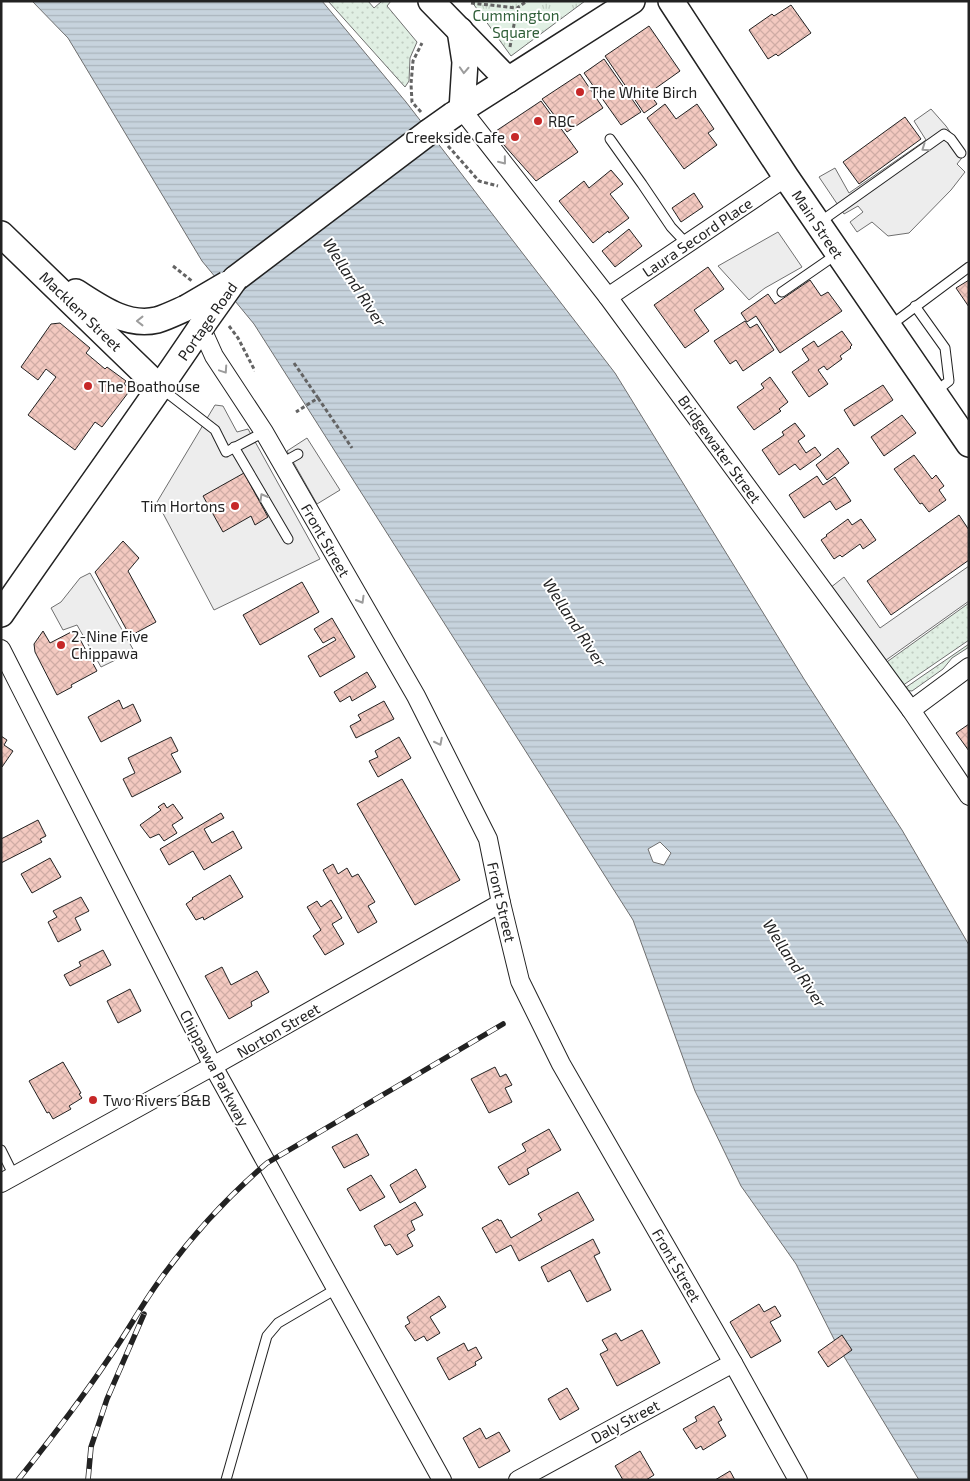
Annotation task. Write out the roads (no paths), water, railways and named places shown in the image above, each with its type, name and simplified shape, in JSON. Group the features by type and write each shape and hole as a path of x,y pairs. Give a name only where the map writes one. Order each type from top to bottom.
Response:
{"main road":[{"path":"432,1 508,80"},
{"name":"Portage Road","path":"1,614 160,388 194,317 235,279 457,112 632,1"},
{"name":"Main Street","path":"671,1 786,177 969,444"},
{"path":"457,112 465,62 460,30"},
{"name":"Macklem Street","path":"1,234 160,388"},
{"path":"20,251 96,305 120,317 135,322 194,317"}],"street":[{"name":"Bridgewater Street","path":"457,112 608,297 911,710 969,796"},
{"name":"Laura Secord Place","path":"608,297 786,177"},
{"name":"Front Street","path":"194,317 214,356 264,432 416,696 488,839 520,981 561,1064 798,1480"},
{"name":"Chippawa Parkway","path":"1,649 213,1066 442,1480"},
{"path":"911,710 969,667"},
{"name":"Norton Street","path":"8,1179 213,1066 501,903"},
{"name":"Daly Street","path":"518,1480 733,1363"}],"lane":[{"path":"818,224 944,134 951,139 961,153"},
{"path":"610,139 671,227 686,243"},
{"path":"782,292 838,253"},
{"path":"889,327 969,267"},
{"path":"915,306 945,348 949,381 934,393"},
{"path":"160,388 215,430 226,452 264,432"},
{"path":"234,447 288,539"},
{"path":"282,463 298,454"},
{"path":"1,1150 8,1179"},
{"path":"226,1480 267,1336 278,1323 336,1289"}],"water":[{"name":"Welland River","path":"32,1 322,1 406,102 615,373 804,679 902,830 969,945 969,1480 919,1480 837,1345 796,1264 741,1186 695,1091 633,920 254,324 202,261 68,38","holes":["660,842 671,853 664,865 653,862 648,849"]}],"railway":[{"path":"18,1480 87,1389 169,1268 208,1220 237,1190 267,1163 503,1024"},
{"path":"88,1480 91,1447 107,1399 144,1314"}],"place":[{"name":"The White Birch","path":"580,92"},
{"name":"RBC","path":"538,121"},
{"name":"Creekside Cafe","path":"515,137"},
{"name":"The Boathouse","path":"88,386"},
{"name":"Tim Hortons","path":"235,506"},
{"name":"2-Nine Five Chippawa","path":"61,645"},
{"name":"Two Rivers B&B","path":"93,1100"}],"park label":[{"name":"Cummington Square","path":"516,24"}]}
